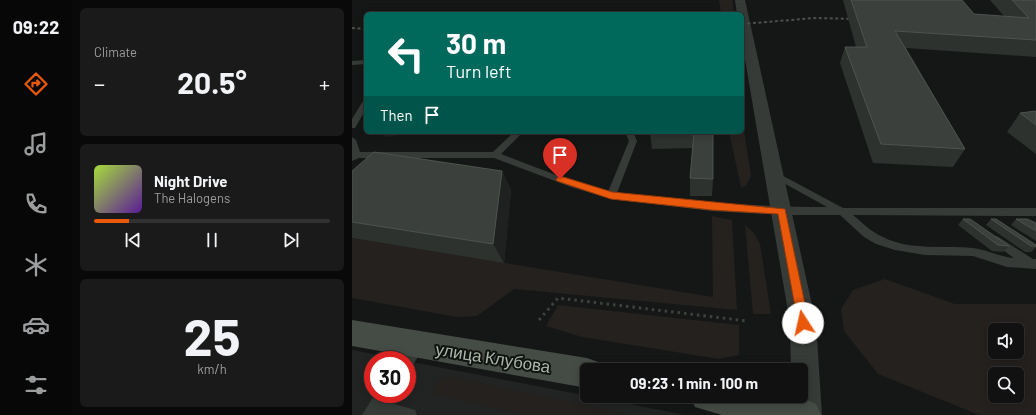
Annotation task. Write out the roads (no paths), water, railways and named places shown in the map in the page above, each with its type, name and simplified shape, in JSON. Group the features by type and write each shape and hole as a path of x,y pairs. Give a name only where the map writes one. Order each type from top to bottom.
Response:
{"main road":[{"name":"улица Клубова","path":"352,333 406,351"},
{"name":"улица Клубова","path":"416,353 580,372"},
{"path":"743,403 806,415"}],"street":[{"path":"740,0 742,12"},
{"path":"744,20 803,323 806,415"}],"lane":[{"path":"352,63 364,62"},
{"path":"352,126 364,106"},
{"path":"495,155 517,134"},
{"path":"611,196 633,141 631,134"},
{"path":"352,140 354,157 495,155 574,185 611,196 782,211 1036,212"},
{"path":"774,174 843,212 868,234 880,241 895,246 925,251 973,252 1006,262 1034,264"},
{"path":"957,212 969,221"},
{"path":"982,212 1000,224"},
{"path":"1012,213 1030,224"},
{"path":"988,234 1034,264"},
{"path":"372,411 410,415"}],"railway":[{"path":"744,24 815,18 860,19"},
{"path":"352,28 364,29"}]}
